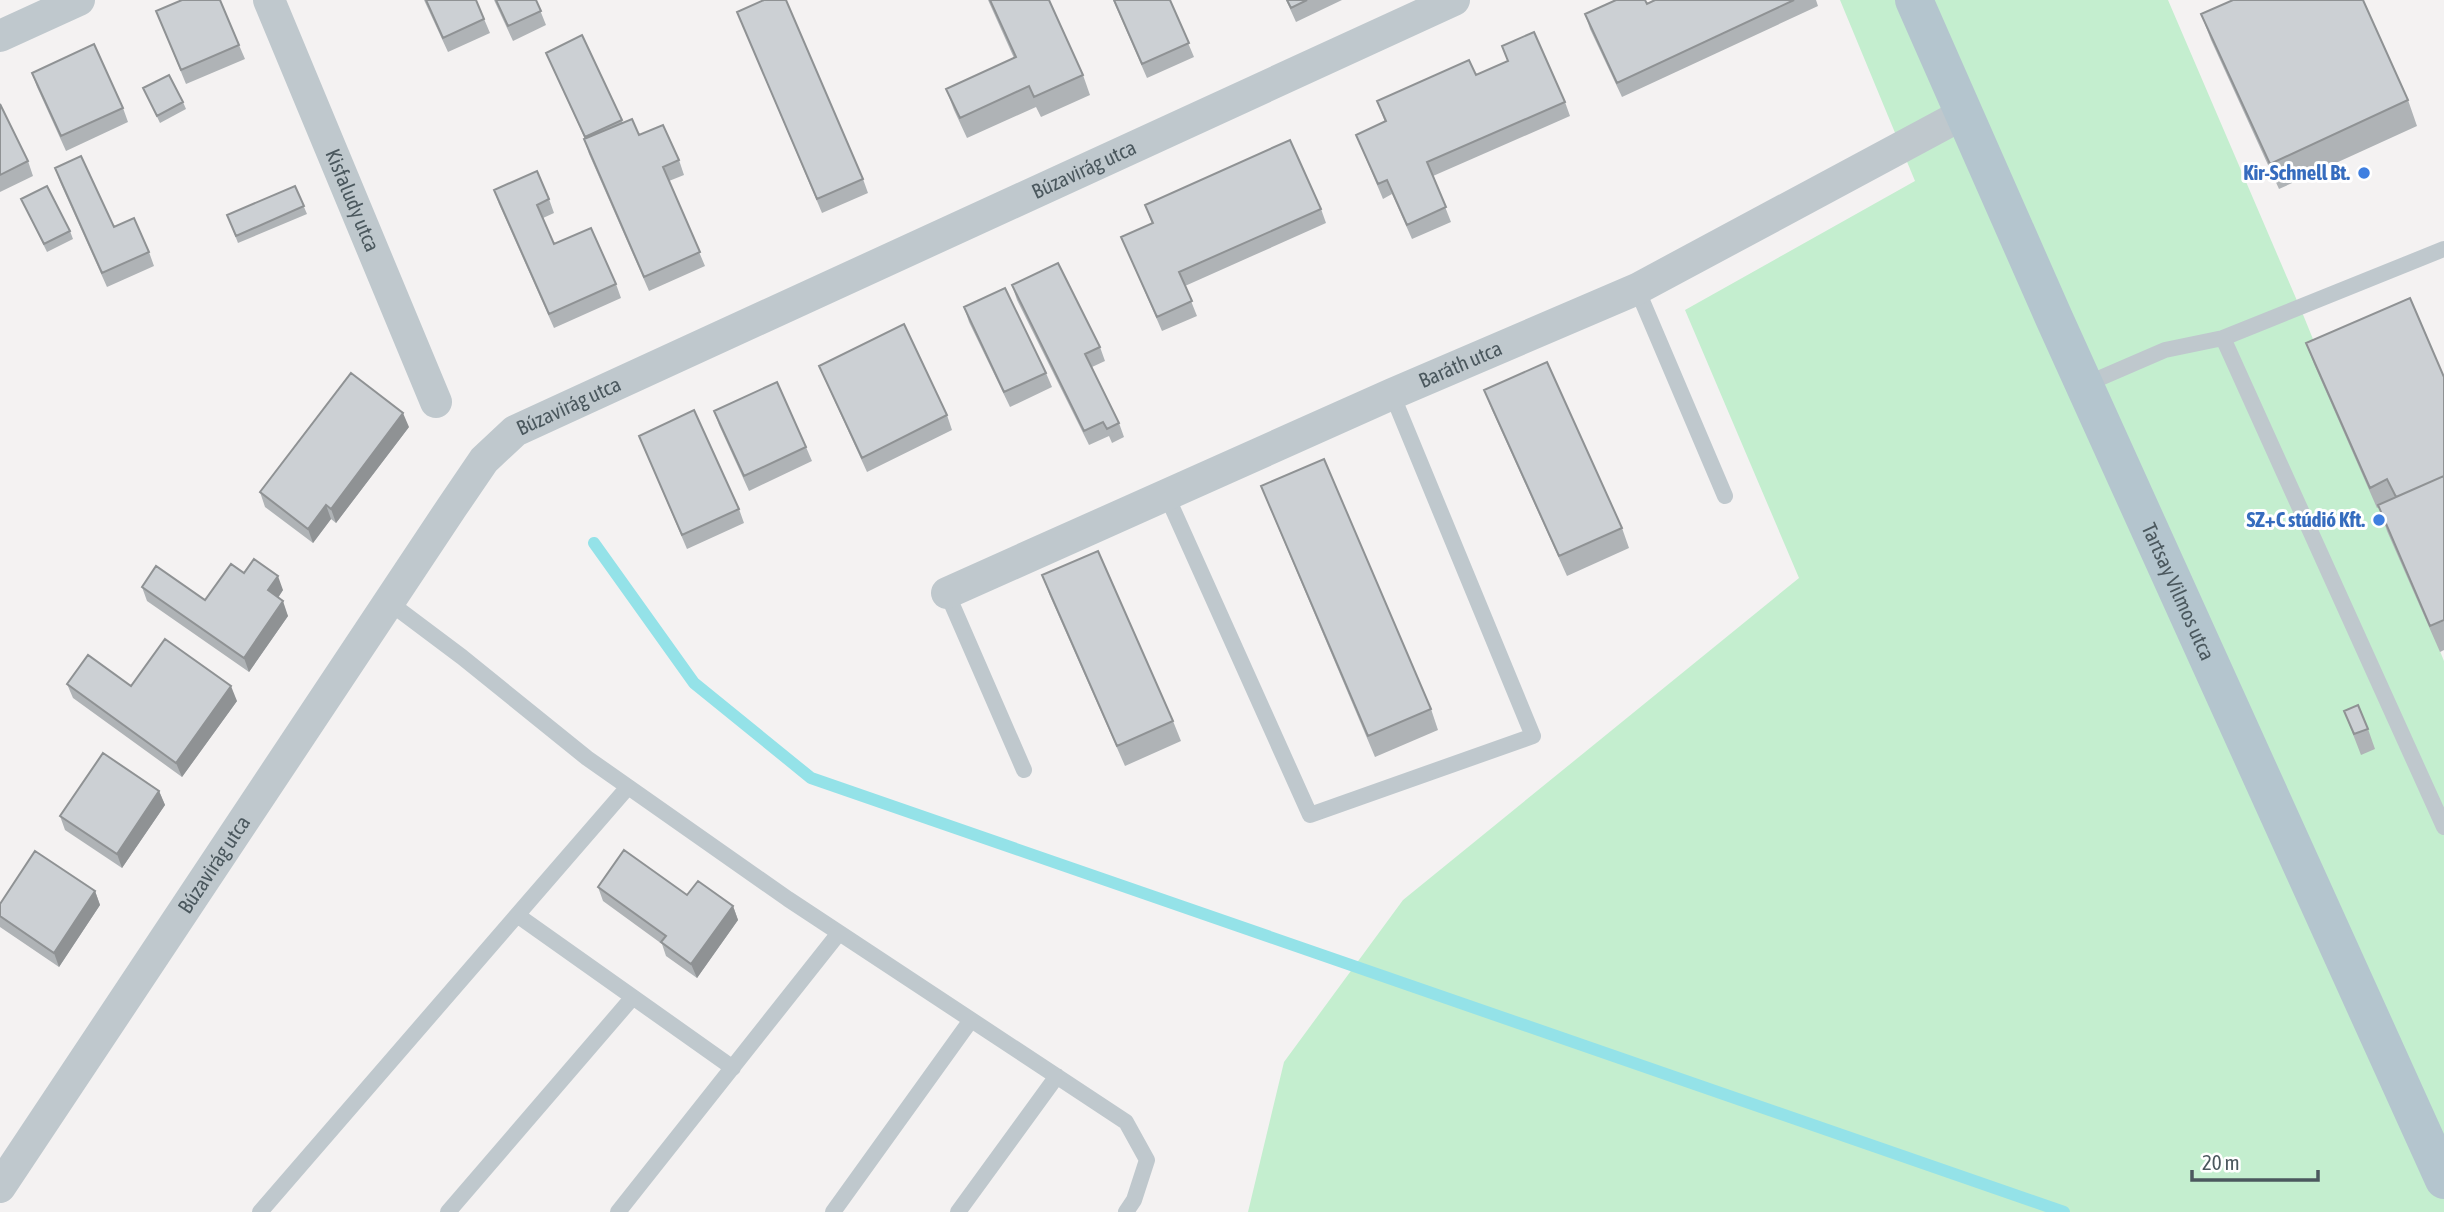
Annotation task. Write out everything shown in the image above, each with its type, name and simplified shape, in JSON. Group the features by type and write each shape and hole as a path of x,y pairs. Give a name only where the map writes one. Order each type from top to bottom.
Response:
{"main road":[{"name":"Tartsay Vilmos utca","path":"1914,0 2084,385 2444,1180"}],"street":[{"path":"0,36 79,0"},
{"name":"Kisfaludy utca","path":"269,0 436,402"},
{"name":"Búzavirág utca","path":"0,1187 484,460 515,431 1454,0"},
{"name":"Baráth utca","path":"947,593 1392,394 1637,289 1963,114"}],"lane":[{"path":"2084,385 2165,351 2223,338 2444,249"},
{"path":"1637,289 1725,496"},
{"path":"2223,338 2444,827"},
{"path":"1166,494 1310,816 1533,736 1392,394"},
{"path":"947,593 1024,771"},
{"path":"390,603 587,758 839,933 1126,1122 1147,1160 1134,1200 1126,1212"},
{"path":"260,1212 628,786"},
{"path":"517,915 733,1068"},
{"path":"618,1212 839,933"},
{"path":"448,1212 633,997"},
{"path":"833,1212 971,1020"},
{"path":"958,1212 1056,1076"}],"green space":[{"path":"1840,0 2168,0 2304,317 2444,661 2444,1212 1248,1212 1284,1062 1403,900 1799,578 1685,310 1915,181"}],"building":[{"path":"182,0 220,0 239,45 181,70 156,11"},
{"path":"426,0 476,0 484,19 443,38"},
{"path":"496,0 536,0 541,11 508,26"},
{"path":"764,0 786,0 863,179 817,199 737,12"},
{"path":"990,0 1049,0 1083,75 1034,97 1029,86 960,118 946,89 1016,57"},
{"path":"1114,0 1170,0 1189,43 1142,64"},
{"path":"1287,0 1307,0 1291,8"},
{"path":"1616,0 1645,0 1647,4 1655,0 1794,0 1617,83 1585,14"},
{"path":"2233,0 2363,0 2408,100 2270,164 2201,14"},
{"path":"1534,32 1565,102 1427,162 1446,207 1407,225 1387,180 1378,184 1356,135 1386,121 1377,101 1469,60 1476,75 1508,61 1502,46"},
{"path":"582,35 622,120 585,137 546,53"},
{"path":"94,44 123,108 61,136 32,73"},
{"path":"169,75 183,102 157,116 143,88"},
{"path":"0,104 28,161 0,175"},
{"path":"632,119 639,135 663,125 679,160 663,167 700,252 644,277 584,139"},
{"path":"1290,140 1321,209 1179,272 1192,301 1157,317 1121,237 1153,223 1145,205"},
{"path":"81,156 114,227 134,218 149,252 102,273 55,168"},
{"path":"537,171 549,199 537,205 554,244 591,228 616,284 549,314 494,190"},
{"path":"47,186 70,231 44,244 21,199"},
{"path":"295,186 304,206 236,236 227,215"},
{"path":"1058,263 1100,347 1085,354 1119,423 1107,429 1103,422 1084,431 1012,285"},
{"path":"1005,288 1046,373 1004,392 964,307"},
{"path":"2410,298 2444,377 2444,476 2396,497 2387,479 2370,488 2306,343"},
{"path":"904,324 947,415 862,458 819,366"},
{"path":"1547,362 1622,528 1559,556 1484,390"},
{"path":"351,373 403,413 331,509 326,505 308,529 260,492"},
{"path":"777,382 806,447 744,476 714,411"},
{"path":"694,410 739,509 682,535 639,436"},
{"path":"1324,459 1431,709 1368,736 1261,486"},
{"path":"2444,476 2444,620 2430,626 2378,505"},
{"path":"1098,551 1173,721 1117,746 1042,575"},
{"path":"254,559 278,576 268,590 283,601 244,658 142,587 156,566 205,600 231,564 244,573"},
{"path":"165,639 231,686 176,763 67,684 88,655 131,686"},
{"path":"2358,705 2368,729 2354,734 2344,711"},
{"path":"103,753 159,791 117,854 60,816"},
{"path":"624,850 687,895 698,881 733,906 691,964 661,942 666,936 598,887"},
{"path":"35,851 95,891 54,953 0,916 0,904"}],"waterway":[{"path":"594,543 694,683 811,778 2064,1212"}],"place":[{"name":"Kir-Schnell Bt.","path":"2364,173"},
{"name":"SZ+C stúdió Kft.","path":"2379,520"}]}
